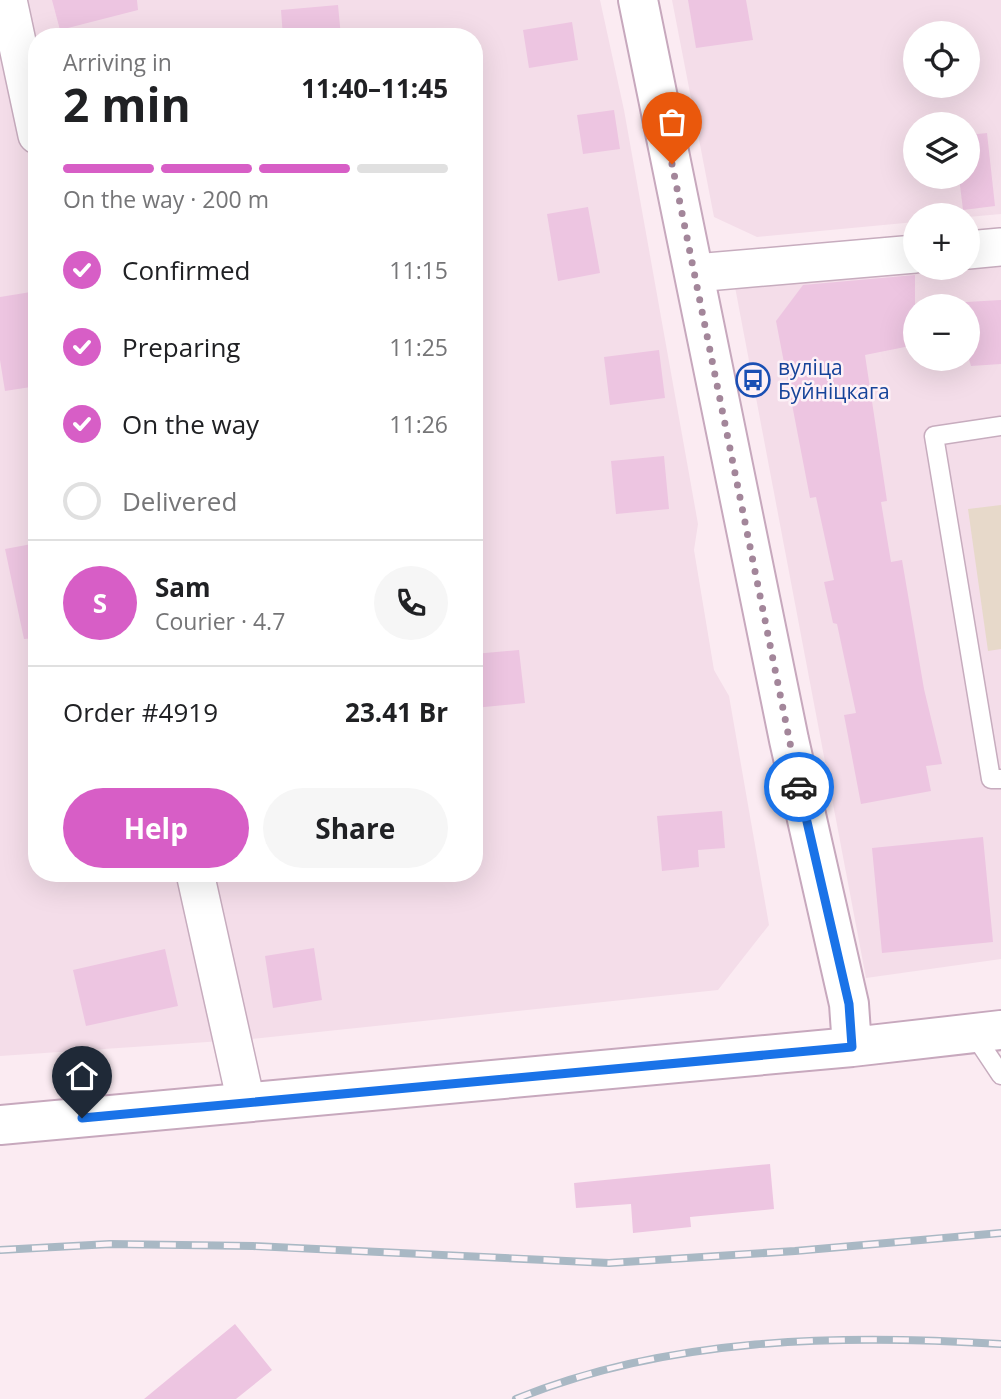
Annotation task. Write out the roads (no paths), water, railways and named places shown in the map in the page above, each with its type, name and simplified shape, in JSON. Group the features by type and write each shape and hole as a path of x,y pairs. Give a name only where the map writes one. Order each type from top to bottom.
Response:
{"street":[{"path":"8,0 28,93"},
{"path":"638,0 789,740 849,1004 852,1047"},
{"path":"980,249 1001,247"},
{"path":"695,273 903,255"},
{"path":"197,882 246,1102"},
{"path":"0,1125 852,1047 987,1031"}],"lane":[{"path":"1001,426 934,436 991,779 1001,779"},
{"path":"987,1031 1001,1075"}],"railway":[{"path":"0,1250 110,1244 253,1246 609,1263 795,1251 1001,1233"},
{"path":"516,1399 574,1378 634,1363 755,1344 878,1340 1001,1344"}],"place":[{"name":"вуліца Буйніцкага","path":"753,380"}]}
